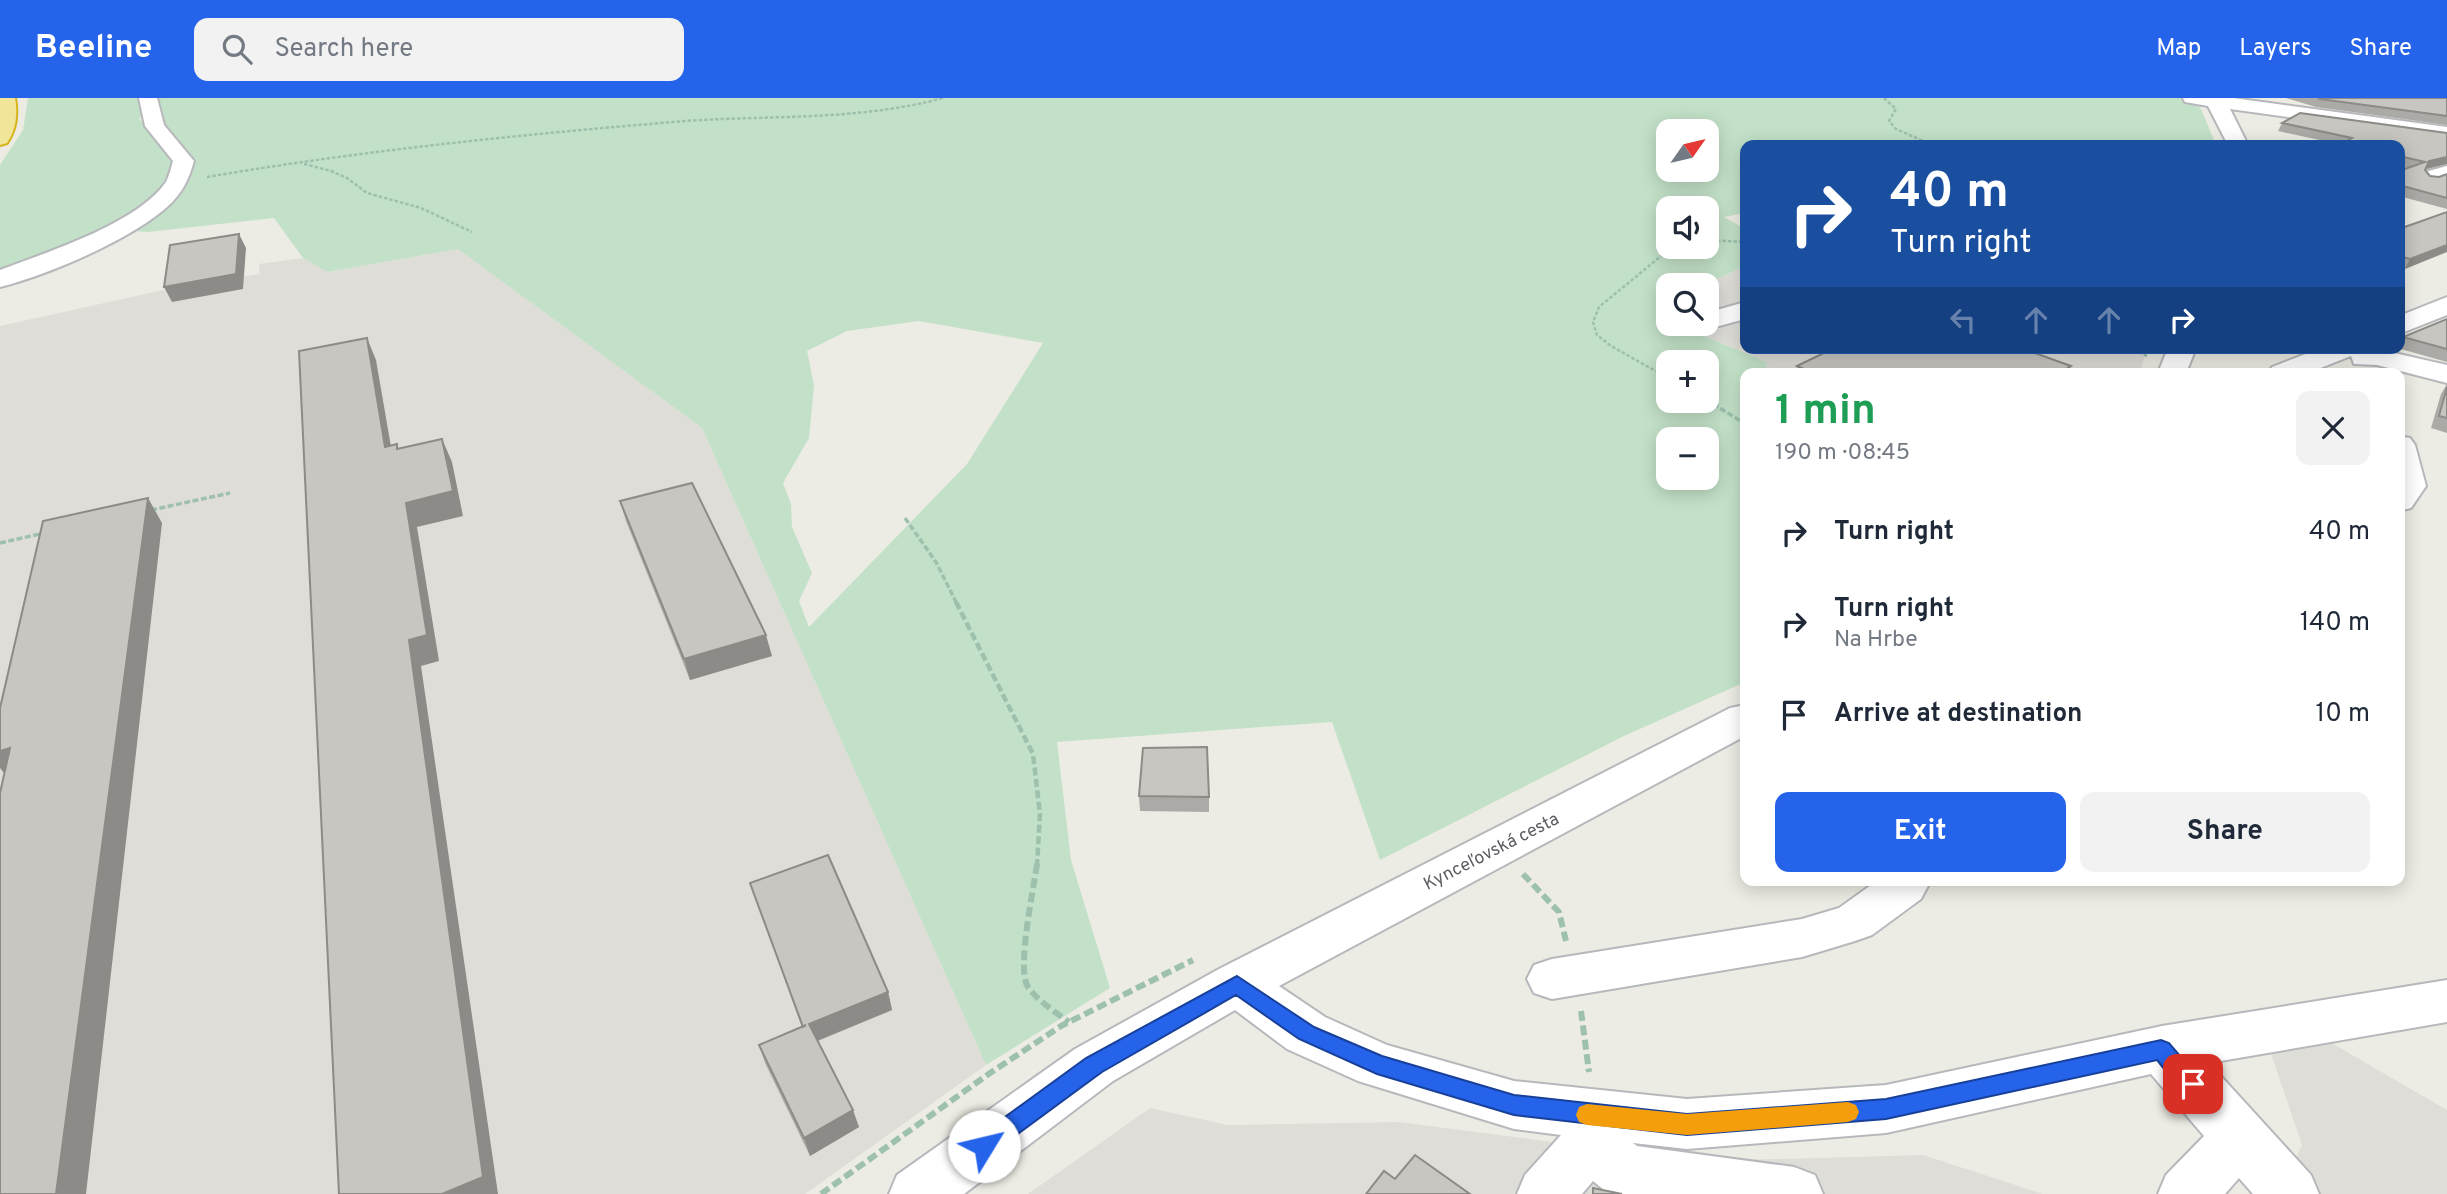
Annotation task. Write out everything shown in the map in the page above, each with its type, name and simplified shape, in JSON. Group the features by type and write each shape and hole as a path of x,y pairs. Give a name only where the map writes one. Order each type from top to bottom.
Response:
{"highway":[{"path":"0,139 8,113 6,98"}],"street":[{"path":"0,279 105,237 151,208 176,184 184,171 184,161 155,126 148,98"},
{"path":"2192,98 2447,133"},
{"path":"2214,100 2235,140"},
{"path":"2266,126 2290,112"},
{"path":"2405,323 2447,305"},
{"path":"1719,318 1740,312"},
{"path":"2306,368 2360,357 2377,357 2447,374"},
{"path":"2405,467 2410,486 2405,493"},
{"name":"Kynceľovská cesta","path":"918,1194 1094,1065 1237,984 1740,722"},
{"path":"1552,979 1802,938 1855,922 1904,886"},
{"path":"1237,984 1306,1033 1377,1065 1590,1128 1687,1124 1886,1109 2161,1049 2447,1001"},
{"path":"2161,1049 2290,1194"},
{"path":"1546,1194 1590,1128"},
{"path":"1590,1128 1624,1171 1794,1194"},
{"path":"2187,1194 2239,1137"}],"path":[{"path":"176,184 241,170 638,124 863,114 902,109 943,98"},
{"path":"1884,98 1896,109 1889,121 1896,129 1921,140"},
{"path":"297,163 331,171 347,178 367,193 421,208 472,232"},
{"path":"1719,241 1740,242"},
{"path":"1656,371 1611,346 1597,335 1593,322 1600,307 1658,259"},
{"path":"1719,407 1740,421"},
{"path":"149,510 230,492"},
{"path":"905,518 936,562 1033,754 1040,814 1037,863 1023,960 1026,985 1049,1008 1069,1022"},
{"path":"0,543 54,531"}],"shaded area":[{"path":"458,249 702,428 986,1065 805,1194 0,1194 0,326 186,285 260,274 259,264 303,258 329,272"},
{"path":"1740,268 1740,351 1704,336 1719,336 1719,278"},
{"path":"1748,354 2146,354 2141,368 1766,368 1767,362"},
{"path":"2323,1038 2447,1110 2447,1194 2279,1194 2302,1145 2269,1048"},
{"path":"1150,1108 1228,1125 1399,1122 1546,1141 1664,1162 1923,1155 2043,1194 1028,1194"}],"green space":[{"path":"28,98 142,98 145,111 139,119 153,139 178,162 169,183 135,215 0,277 0,165 23,130"},
{"path":"155,98 2181,98 2195,101 2214,140 1740,140 1740,214 1724,217 1740,226 1740,268 1719,278 1719,273 1656,273 1656,336 1704,336 1740,351 1740,354 1748,354 1767,362 1766,368 1740,368 1740,684 1624,736 1380,860 1332,722 1057,742 1071,860 1110,988 986,1065 702,428 458,249 328,272 303,258 274,218 148,232 135,231 133,226 179,190 192,171 194,161 162,124","holes":["919,321 1043,343 967,464 809,627 799,601 812,573 792,527 791,504 783,483 809,438 814,385 807,351 847,331"]}],"building":[{"path":"2318,98 2447,98 2447,116 2320,99"},
{"path":"2300,113 2447,133 2447,157 2429,161 2425,170 2430,176 2447,174 2447,198 2405,187 2405,169 2425,162 2405,157 2405,140 2348,140 2352,138 2282,123"},
{"path":"2447,212 2447,245 2410,259 2405,258 2405,227"},
{"path":"239,234 236,274 164,287 170,245"},
{"path":"2447,319 2447,349 2405,336"},
{"path":"367,338 385,447 397,444 397,449 442,439 453,491 406,503 427,635 409,640 483,1177 442,1194 339,1194 299,351"},
{"path":"1822,354 2038,354 2071,366 1802,368 1797,366"},
{"path":"2447,387 2447,418 2439,416"},
{"path":"692,483 766,635 684,659 620,501"},
{"path":"148,498 56,1194 0,1194 0,793 10,748 0,751 0,708 43,521"},
{"path":"1207,747 1209,797 1139,796 1143,748"},
{"path":"828,855 888,992 809,1024 853,1110 804,1138 759,1045 803,1026 750,883"},
{"path":"1415,1155 1470,1194 1366,1194 1384,1171 1395,1179"},
{"path":"1593,1188 1622,1194 1593,1194"}],"slow traffic":[{"path":"1587,1115 1687,1124 1848,1112"}],"route":[{"path":"984,1146 1094,1065 1237,984 1306,1033 1377,1065 1514,1105 1590,1115 1687,1124 1886,1109 2161,1049 2193,1084"}]}
